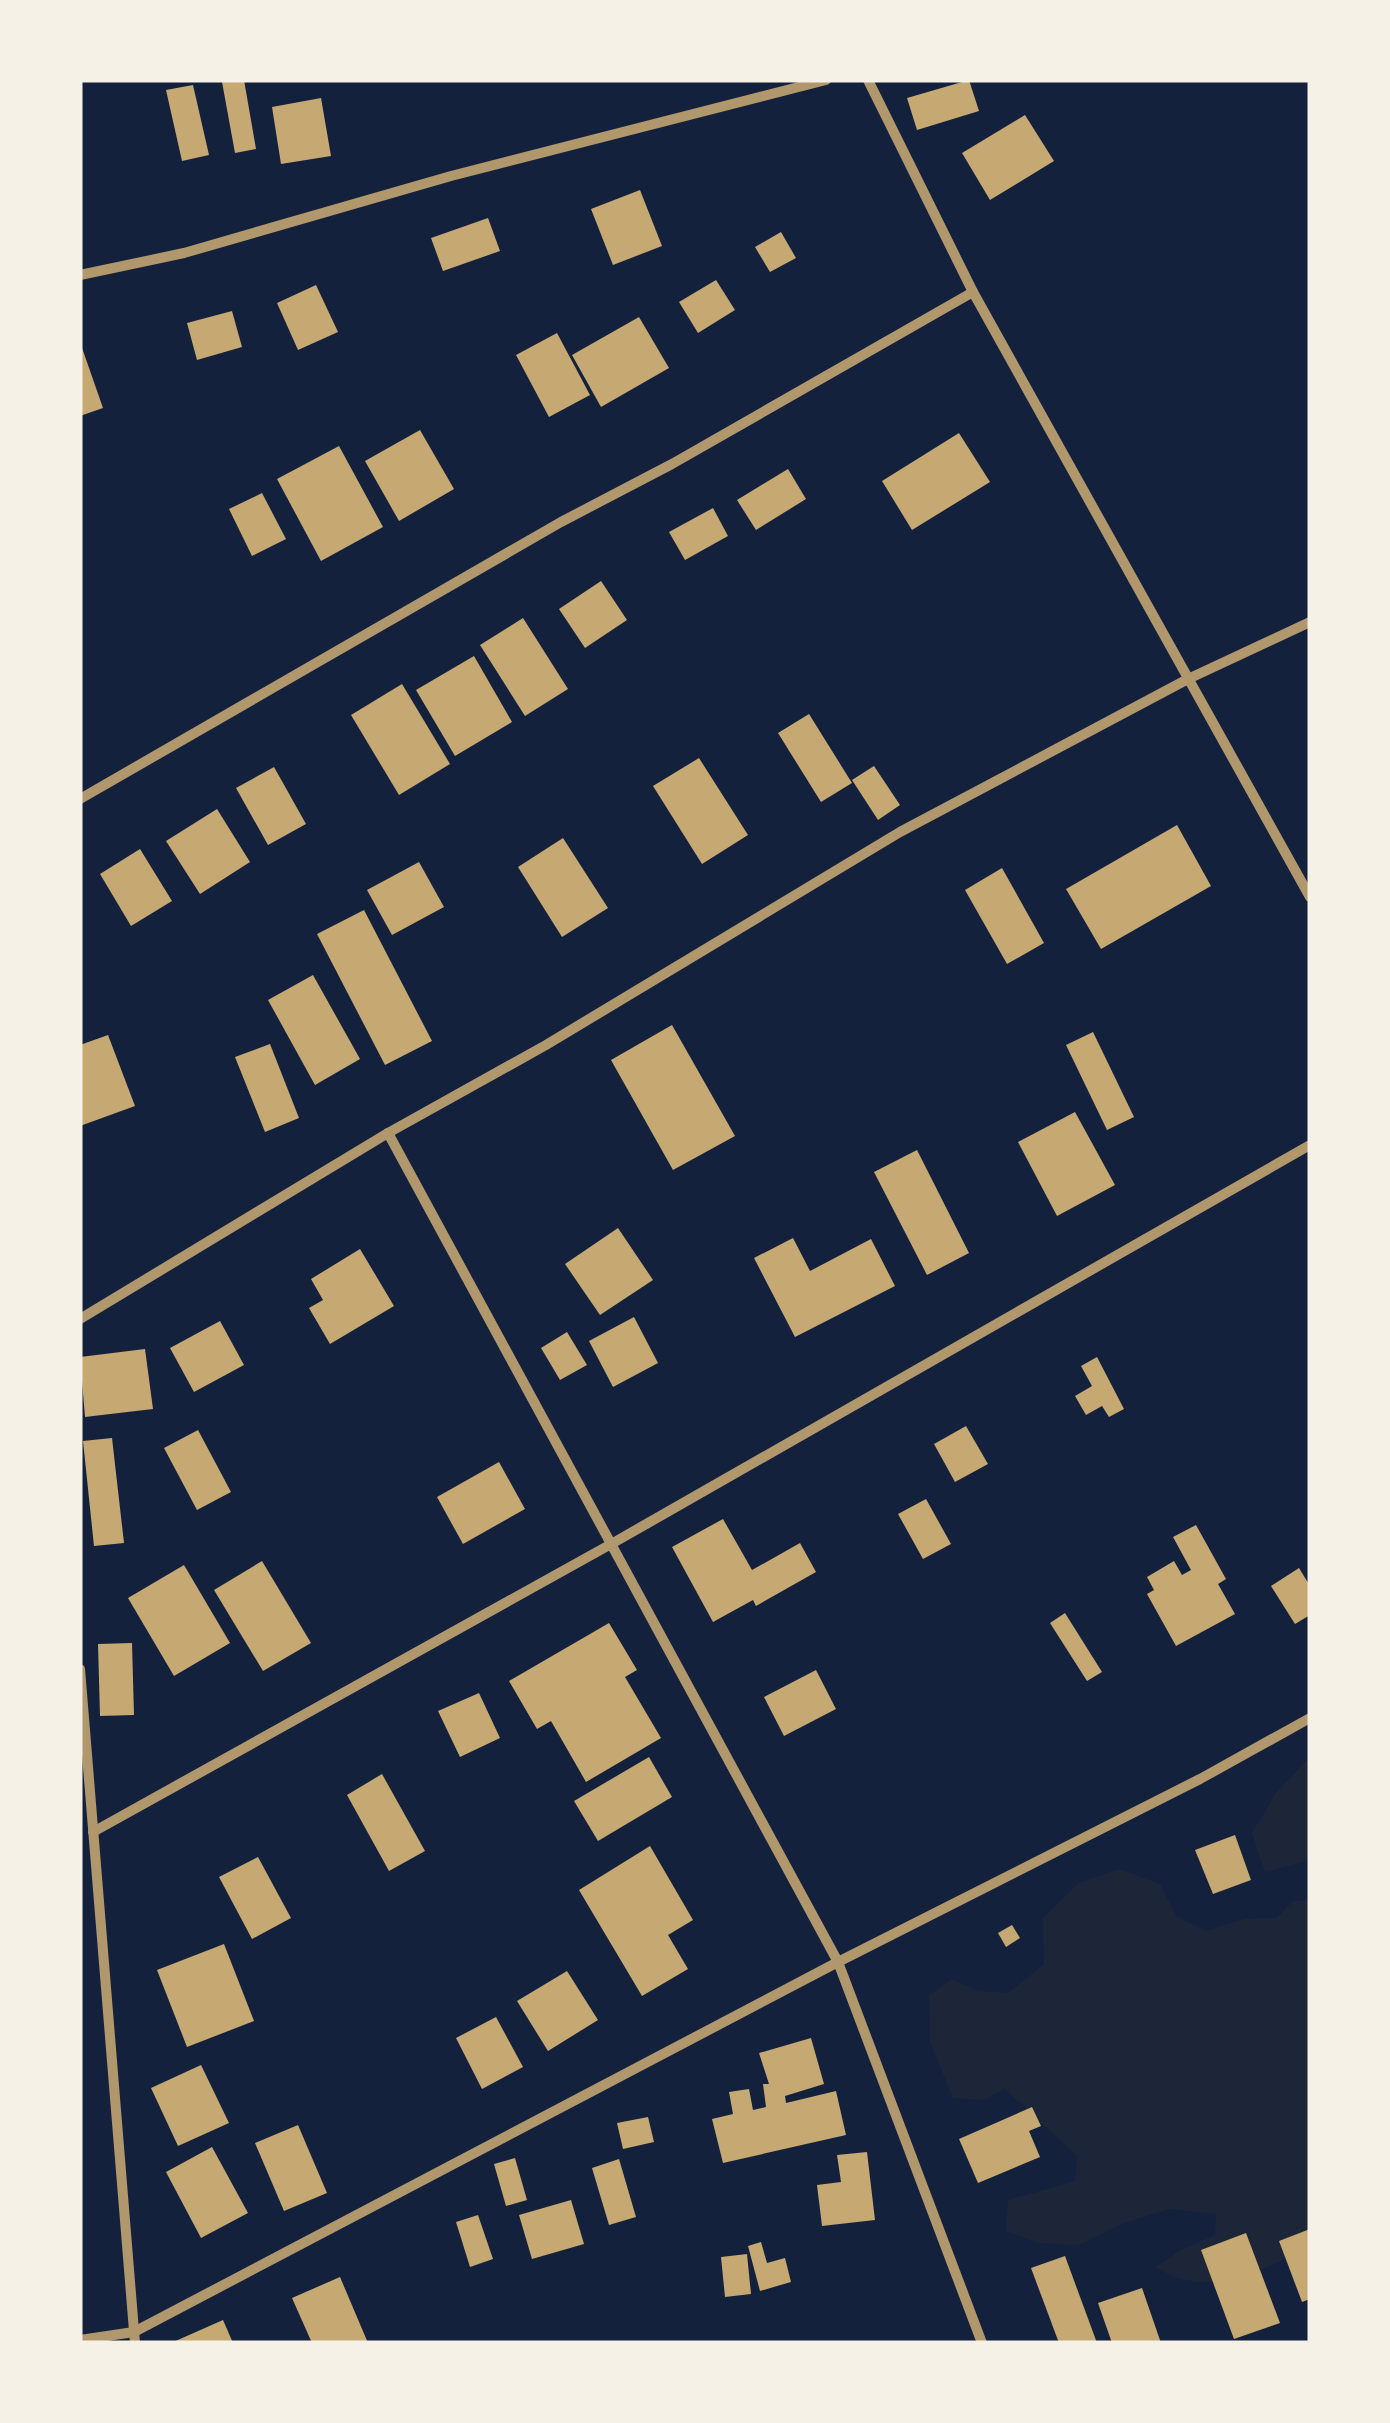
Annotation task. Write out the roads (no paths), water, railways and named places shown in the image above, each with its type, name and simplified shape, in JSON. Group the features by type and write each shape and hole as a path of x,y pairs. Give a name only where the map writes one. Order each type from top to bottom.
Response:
{"street":[{"path":"80,275 184,252 451,176 826,80"},
{"path":"868,80 974,292 1310,898"},
{"path":"80,799 561,522 672,464 974,292"},
{"path":"80,1319 900,832 1188,679 1310,622"},
{"path":"388,1133 838,1962 982,2343"},
{"path":"93,1832 613,1543 1310,1145"},
{"path":"80,1670 134,2338"},
{"path":"80,2340 134,2338 838,1962 1200,1779 1310,1718"}]}
